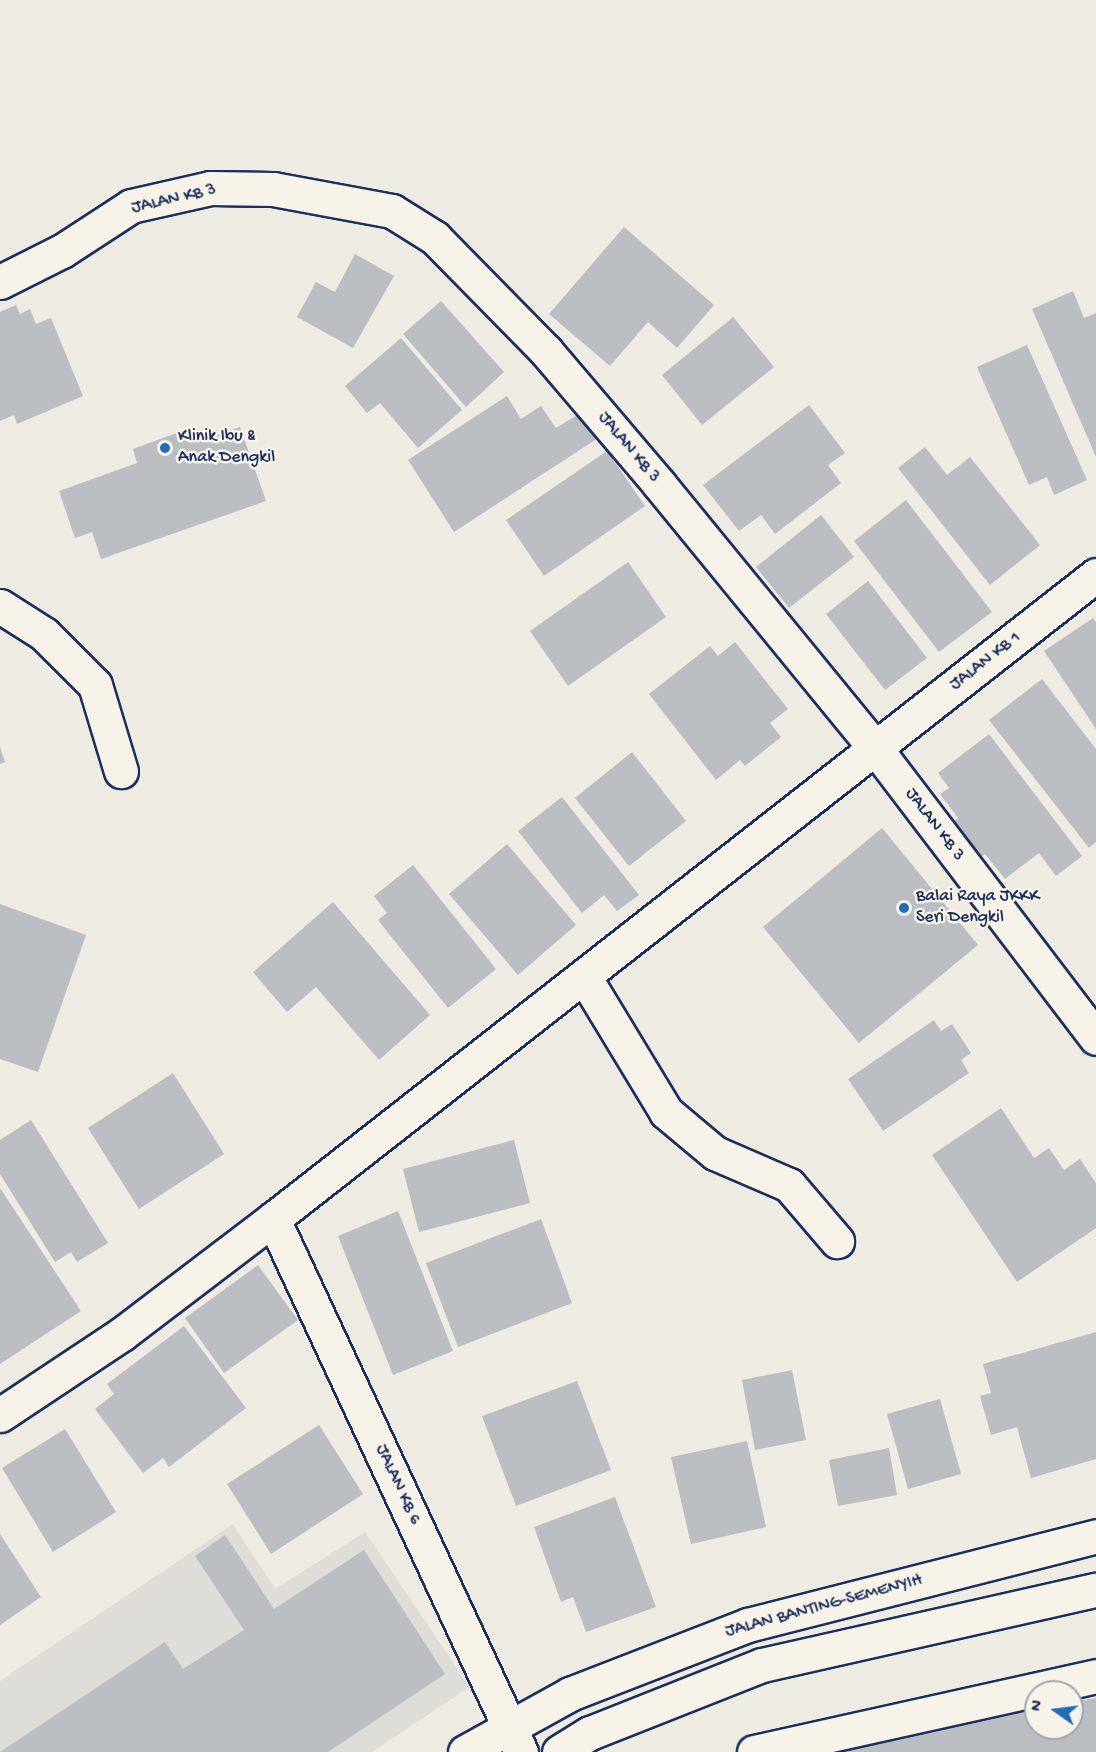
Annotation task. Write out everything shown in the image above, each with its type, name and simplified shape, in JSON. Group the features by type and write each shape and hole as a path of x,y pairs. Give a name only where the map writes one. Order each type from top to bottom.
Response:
{"street":[{"name":"JALAN KB 3","path":"0,282 62,251 131,206 210,188 273,189 392,211 435,238 546,351 876,749 1096,1038"},
{"name":"JALAN KB 1","path":"0,1415 122,1334 273,1219 585,978 1096,575"},
{"path":"0,606 44,634 95,685 121,771"},
{"path":"585,978 666,1112 715,1154 789,1185 837,1241"},
{"name":"JALAN KB 6","path":"273,1219 516,1740"},
{"name":"JALAN BANTING-SEMENYIH","path":"465,1752 516,1740 570,1694 748,1625 1096,1536"},
{"path":"559,1752 590,1733 762,1665 1096,1590"},
{"path":"754,1752 1096,1676"}],"shaded area":[{"path":"233,1524 275,1589 365,1532 470,1687 372,1752 0,1752 0,1681"}],"building":[{"path":"624,227 714,305 677,348 648,322 610,366 549,314"},
{"path":"355,254 394,276 353,348 297,317 316,282 335,292"},
{"path":"1073,291 1084,318 1096,313 1096,457 1032,309"},
{"path":"441,301 504,372 466,407 403,334"},
{"path":"16,305 20,314 30,309 36,324 51,318 83,396 17,424 14,415 0,421 0,312"},
{"path":"733,317 774,367 702,425 662,375"},
{"path":"401,338 462,410 418,448 380,403 367,413 345,386"},
{"path":"1027,345 1087,480 1054,495 1047,477 1029,485 977,367"},
{"path":"507,396 521,419 541,406 556,428 582,412 598,438 454,532 408,460"},
{"path":"809,405 845,453 828,465 841,483 775,534 761,515 739,531 703,485"},
{"path":"193,427 198,442 240,427 266,501 101,559 92,532 75,538 59,491 137,463 133,449"},
{"path":"925,447 947,475 970,457 1040,545 990,585 898,468"},
{"path":"607,451 645,506 544,576 506,520"},
{"path":"906,500 992,612 939,652 854,541"},
{"path":"821,515 854,557 789,608 756,567"},
{"path":"628,562 666,617 568,686 530,631"},
{"path":"868,581 927,658 885,690 826,614"},
{"path":"1093,618 1096,622 1096,729 1044,651"},
{"path":"735,642 788,709 770,723 781,737 745,766 740,760 716,780 649,694 710,646 718,656"},
{"path":"1042,679 1096,749 1096,842 1089,848 989,720"},
{"path":"989,734 1082,856 1056,876 1039,853 1005,879 985,854 978,859 951,823 958,818 940,794 949,788 938,773"},
{"path":"0,747 5,762 0,764"},
{"path":"632,752 686,821 629,866 575,798"},
{"path":"562,797 639,895 617,911 604,895 582,913 518,831"},
{"path":"882,828 978,945 859,1043 763,927"},
{"path":"507,844 576,925 518,975 449,894"},
{"path":"413,865 496,969 448,1008 378,920 387,913 374,896"},
{"path":"333,902 430,1015 379,1060 316,987 287,1012 253,972"},
{"path":"0,904 86,935 38,1072 0,1059"},
{"path":"934,1020 941,1031 952,1024 971,1053 961,1060 969,1073 883,1131 848,1079"},
{"path":"173,1073 224,1154 139,1209 88,1128"},
{"path":"1001,1108 1034,1158 1049,1148 1064,1170 1080,1159 1096,1183 1096,1228 1017,1282 932,1155"},
{"path":"31,1120 108,1243 77,1262 71,1252 55,1262 0,1174 0,1140"},
{"path":"514,1140 530,1203 419,1232 403,1169"},
{"path":"0,1188 81,1311 0,1364"},
{"path":"398,1211 453,1351 393,1375 338,1236"},
{"path":"541,1219 572,1303 458,1347 426,1263"},
{"path":"258,1265 298,1320 224,1373 185,1318"},
{"path":"184,1326 246,1408 169,1467 163,1458 143,1473 95,1409 114,1394 107,1384"},
{"path":"1096,1332 1096,1459 1031,1478 1017,1427 991,1435 980,1396 991,1393 983,1364"},
{"path":"792,1370 806,1440 755,1450 742,1380"},
{"path":"577,1381 611,1470 516,1506 482,1416"},
{"path":"940,1399 961,1474 908,1489 887,1414"},
{"path":"319,1425 363,1494 271,1554 227,1484"},
{"path":"65,1429 116,1512 53,1552 2,1468"},
{"path":"747,1441 766,1527 691,1544 671,1457"},
{"path":"889,1448 897,1495 838,1506 829,1460"},
{"path":"615,1497 656,1607 586,1632 573,1597 561,1602 534,1527"},
{"path":"0,1534 41,1597 0,1625"},
{"path":"225,1535 274,1609 364,1550 445,1674 328,1752 0,1752 165,1642 183,1669 244,1630 195,1556"},
{"path":"1096,1698 1096,1752 825,1752 1024,1711 1024,1740 1084,1740 1084,1700"}],"place":[{"name":"Klinik Ibu & Anak Dengkil","path":"165,448"},
{"name":"Balai Raya JKKK Seri Dengkil","path":"904,908"}]}
